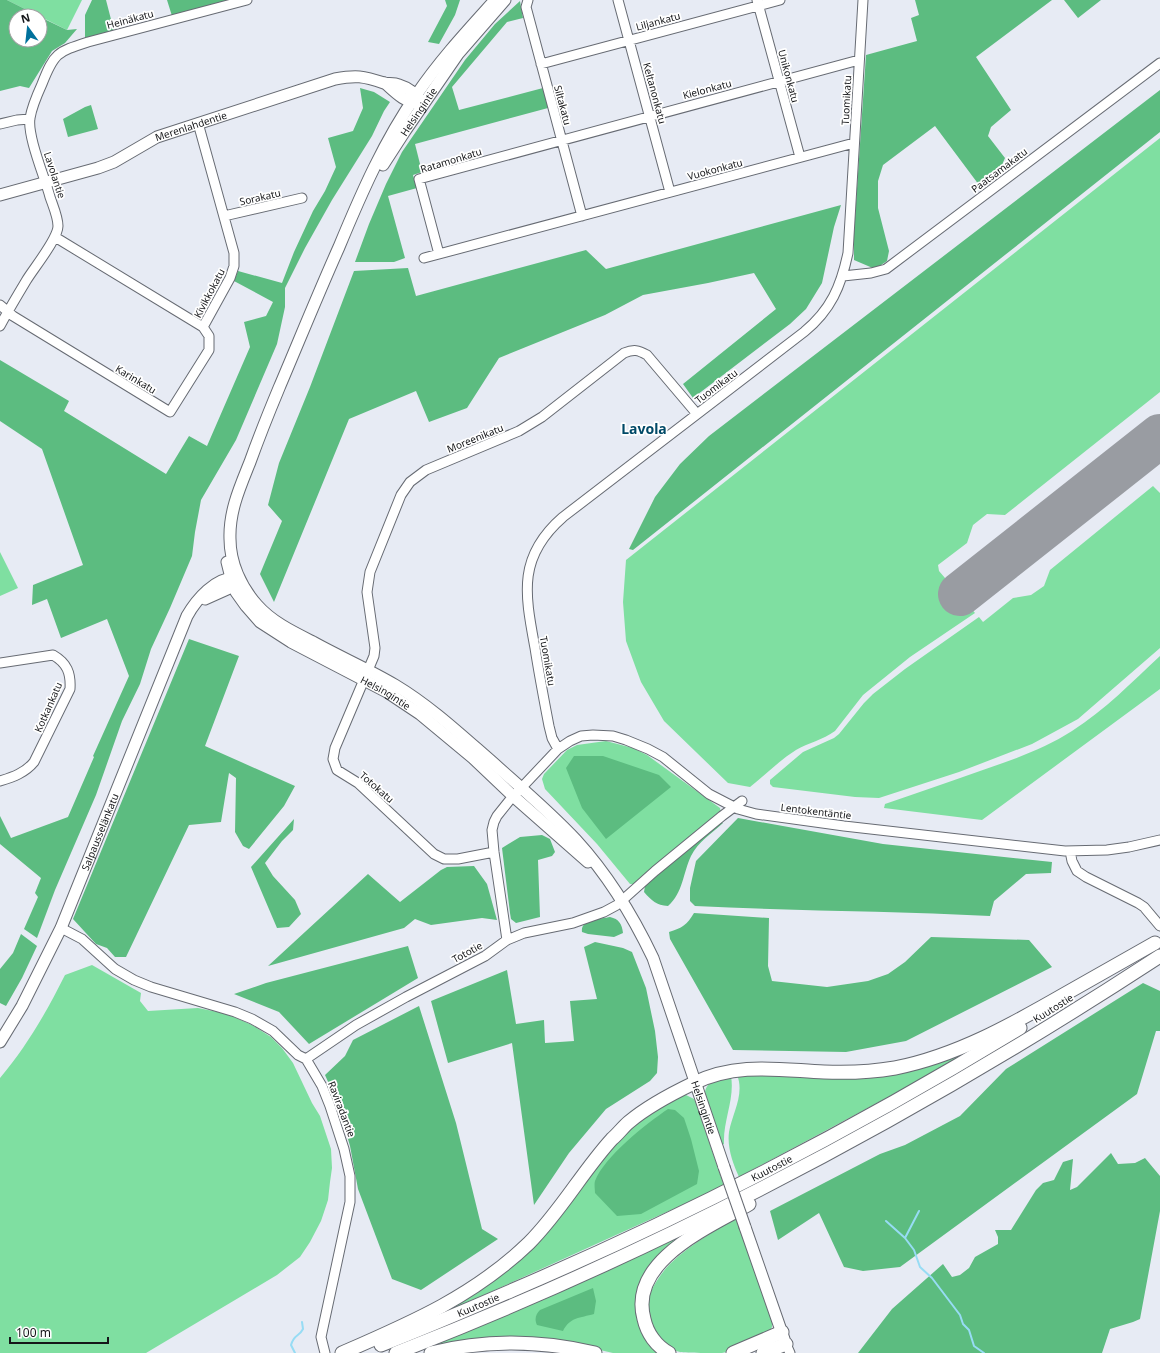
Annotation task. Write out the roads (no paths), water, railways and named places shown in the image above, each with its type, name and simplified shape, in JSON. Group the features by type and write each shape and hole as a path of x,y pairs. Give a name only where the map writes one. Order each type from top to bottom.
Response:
{"highway":[{"path":"342,1353 413,1322 460,1296 485,1280 508,1262 547,1224 601,1151 628,1122 658,1101 696,1082 714,1075 754,1068 824,1072 859,1072 894,1068 949,1052 1031,1014 1158,941"},
{"name":"Kuutostie","path":"360,1353 422,1329 568,1266 671,1219 752,1178 877,1111 967,1060 1158,941"},
{"name":"Kuutostie","path":"396,1353 462,1328 559,1285 682,1228 792,1173 906,1112 980,1069 1160,956"},
{"path":"669,1353 653,1340 645,1324 643,1315 642,1298 644,1290 650,1275 656,1267 672,1252 705,1229 906,1112"},
{"path":"733,1353 771,1338 786,1343"},
{"path":"431,1353 470,1345 518,1342 555,1345 595,1353"},
{"path":"762,1353 786,1343"}],"main road":[{"name":"Helsingintie","path":"495,0 452,47 417,100 381,169 345,232 270,411 239,490 231,518 230,540 235,581 256,604 274,620 367,675 398,700 436,727 473,758 606,879"},
{"name":"Helsingintie","path":"417,100 505,0"},
{"name":"Merenlahdentie","path":"0,195 98,168 114,162 158,137 335,79 356,75 385,83 398,84 407,88 417,100"},
{"name":"Salpausselänkatu","path":"0,1042 22,1006 61,928 187,616 197,604 235,581"},
{"name":"Helsingintie","path":"367,675 397,687 440,717 522,788 574,838 622,901 653,958 786,1343"}],"street":[{"name":"Heinäkatu","path":"88,42 247,0"},
{"name":"Siltakatu","path":"528,0 526,7 582,216"},
{"name":"Keltanonkatu","path":"618,0 670,192"},
{"name":"Liljankatu","path":"541,64 758,3 780,0"},
{"name":"Tuomikatu","path":"558,749 548,726 526,595 529,570 536,548 548,530 562,517 816,322 829,305 843,276 848,253 863,0"},
{"name":"Unikonkatu","path":"758,3 800,157"},
{"name":"Lavolantie","path":"55,237 58,227 46,182 32,140 30,120 43,79 56,55 67,48 88,42"},
{"name":"Kielonkatu","path":"562,140 859,60"},
{"name":"Paatsamakatu","path":"843,276 871,273 886,269 1160,63"},
{"path":"0,124 17,120 30,120"},
{"name":"Kivikkokatu","path":"55,237 203,327 230,278 234,266 234,253 198,123"},
{"name":"Ratamonkatu","path":"439,254 420,179 562,140"},
{"name":"Vuokonkatu","path":"582,216 854,143"},
{"name":"Sorakatu","path":"224,216 302,198"},
{"path":"424,258 582,216"},
{"path":"0,326 55,237"},
{"path":"0,305 8,312"},
{"name":"Karinkatu","path":"8,312 170,412 209,350 209,336 203,327"},
{"name":"Moreenikatu","path":"367,675 374,656 375,648 368,601 369,577 401,495 410,482 426,470 519,431 542,417 624,353 632,350 638,350 647,355 697,414"},
{"name":"Kotkankatu","path":"0,664 53,655 65,664 71,678 70,689 34,762 27,770 11,778 0,781"},
{"name":"Totokatu","path":"367,675 335,748 333,760 337,770 358,783 434,854 444,859 458,859 494,852"},
{"name":"Lentokentäntie","path":"513,796 558,749 581,736 600,735 626,740 648,749 663,757 709,794 734,807 756,814 1070,851 1107,850 1160,840"},
{"path":"507,940 492,830 497,816 513,796"},
{"name":"Tototie","path":"306,1058 356,1025 485,956 507,940 524,934 573,923 604,912 622,901 655,871 742,801"},
{"path":"1070,851 1072,861 1077,871 1138,903 1144,907 1160,926"},
{"name":"Raviradantie","path":"61,928 82,939 115,969 134,980 151,987 235,1012 252,1019 273,1031 298,1055 306,1058 322,1086 330,1106 344,1148 350,1176 350,1202 321,1337 325,1353"}],"waterway":[{"path":"905,1238 919,1211"},
{"path":"886,1221 905,1238 914,1250 920,1267 932,1278 960,1315 963,1324 969,1330 974,1346 984,1353"},
{"path":"295,1353 291,1345 295,1337 303,1329 302,1322"}],"district":[{"name":"Lavola","path":"644,428"}]}
